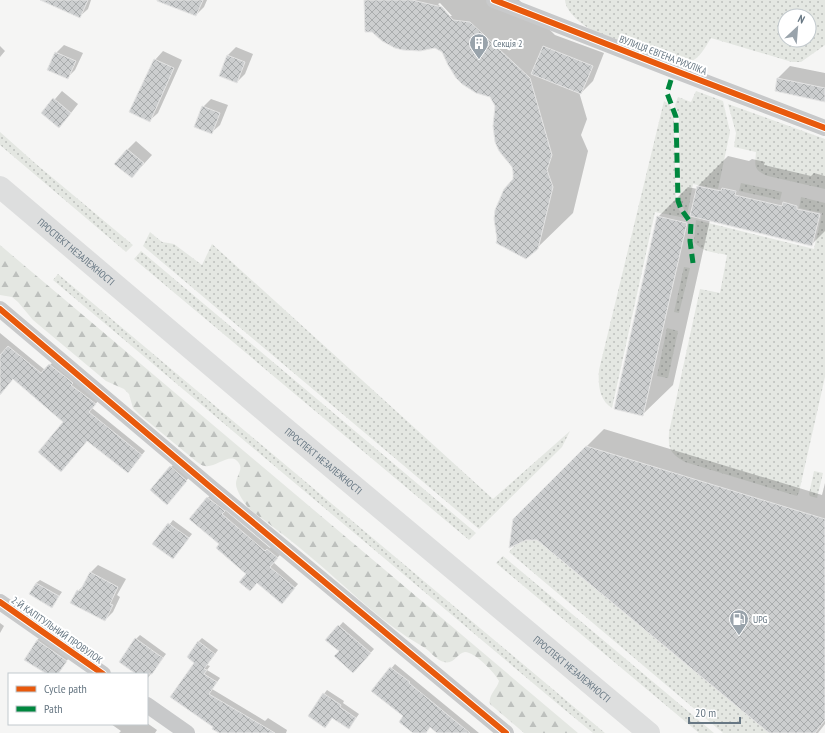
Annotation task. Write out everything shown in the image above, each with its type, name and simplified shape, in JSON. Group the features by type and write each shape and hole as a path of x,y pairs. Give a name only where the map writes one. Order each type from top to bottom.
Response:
{"main road":[{"name":"ПРОСПЕКТ НЕЗАЛЕЖНОСТІ","path":"0,187 275,420 650,733"}],"street":[{"name":"ВУЛИЦЯ ЄВГЕНА РИХЛІКА","path":"494,0 825,128"},
{"path":"0,309 208,485 506,733"},
{"name":"2-Й КАПІТУЛЬНИЙ ПРОВУЛОК","path":"0,602 102,673"},
{"path":"148,706 187,733"}],"green space":[{"path":"565,0 825,0 825,45 801,62 792,62 711,38 696,58 689,62 683,63 657,56 593,31 576,18 568,9"},
{"path":"696,91 723,101 730,132 718,189 693,184 687,215 680,202 679,116 675,105 678,97 691,102"},
{"path":"664,101 672,108 674,119 676,202 679,210 686,218 655,212 612,408 604,401 600,391 599,370"},
{"path":"728,104 825,139 825,189 768,176 760,172 755,164 756,152 734,147 736,133"},
{"path":"0,132 133,245 126,252 0,145"},
{"path":"741,183 782,192 780,200 739,191"},
{"path":"801,197 825,203 825,377 797,496 685,462 676,456 671,450 669,432 700,289 720,293 727,255 705,250 694,242 696,220 814,249 822,213 799,208"},
{"path":"150,232 162,242 174,244 202,265 212,244 493,499 570,431 562,447 479,529 143,246"},
{"path":"0,245 578,733 524,733 490,704 491,695 499,681 489,668 479,659 474,655 465,652 450,662 438,660 425,648 382,619 325,569 253,512 245,504 237,489 236,481 240,472 240,466 236,460 229,459 209,466 203,466 197,462 133,408 129,394 124,389 106,381 33,320 12,297 0,295"},
{"path":"141,251 476,533 469,540 134,259"},
{"path":"684,267 690,268 679,313 674,312"},
{"path":"58,274 605,733 593,733 559,705 53,280"},
{"path":"667,328 678,331 668,378 657,376"},
{"path":"814,471 823,473 817,498 810,496 809,494"},
{"path":"526,540 537,540 769,733 723,733 509,552 515,545"},
{"path":"503,556 714,733 699,733 496,563"}],"building":[{"path":"40,0 88,0 80,18"},
{"path":"157,0 203,0 196,16"},
{"path":"364,0 412,0 442,7 453,20 470,22 530,78 552,155 547,170 553,187 538,249 526,259 496,243 497,239 494,219 495,210 504,189 513,179 513,172 512,167 499,151 495,142 493,126 495,106 490,97 476,93 462,84 456,78 442,52 435,48 420,51 403,50 395,48 382,41 372,32 365,32"},
{"path":"543,46 593,66 581,94 531,74"},
{"path":"55,52 76,61 68,79 47,70"},
{"path":"227,55 245,62 237,83 219,76"},
{"path":"154,59 174,68 150,122 129,112"},
{"path":"777,78 825,88 825,102 775,91"},
{"path":"53,98 71,113 59,128 41,113"},
{"path":"202,106 220,113 212,134 194,127"},
{"path":"127,149 144,163 132,178 114,164"},
{"path":"697,186 721,191 722,188 736,191 735,195 782,206 783,202 797,206 797,209 820,214 812,246 690,216"},
{"path":"657,216 687,223 643,416 614,409"},
{"path":"8,346 41,373 49,364 73,383 71,385 96,404 89,412 142,455 128,473 87,441 61,472 38,452 63,422 13,379 0,395 0,355"},
{"name":"UPG","path":"586,446 825,519 825,720 815,733 769,733 537,540 526,540 509,548 513,519"},
{"path":"170,466 187,481 167,505 150,490"},
{"path":"207,497 225,511 222,514 265,551 267,549 278,558 270,567 295,588 282,604 257,583 250,591 239,582 246,574 216,548 219,544 189,519"},
{"path":"168,523 189,538 173,559 152,544"},
{"path":"90,572 118,587 110,604 113,605 105,621 70,603 77,590 80,591"},
{"path":"36,583 59,596 52,608 29,594"},
{"path":"338,625 371,653 353,673 334,656 339,651 325,640"},
{"path":"135,638 163,658 152,674 135,673 119,662"},
{"path":"37,640 67,661 59,673 45,673 24,660"},
{"path":"198,641 215,654 204,669 207,670 204,674 217,682 209,694 275,733 219,733 212,729 213,727 170,697 194,663 187,657"},
{"path":"390,667 470,733 437,733 430,727 426,733 413,733 399,722 403,716 371,691"},
{"path":"323,693 341,705 340,707 356,718 349,729 332,718 325,728 308,716"}],"marked path":[{"path":"671,80 667,93 676,117 678,201 681,209 691,223 690,241 693,263"}],"cycle path":[{"path":"494,0 825,128"},
{"path":"0,309 208,485 506,733"},
{"path":"0,602 102,673"}],"place":[{"name":"Секція 2","path":"479,60"},
{"name":"UPG","path":"739,636"}]}
